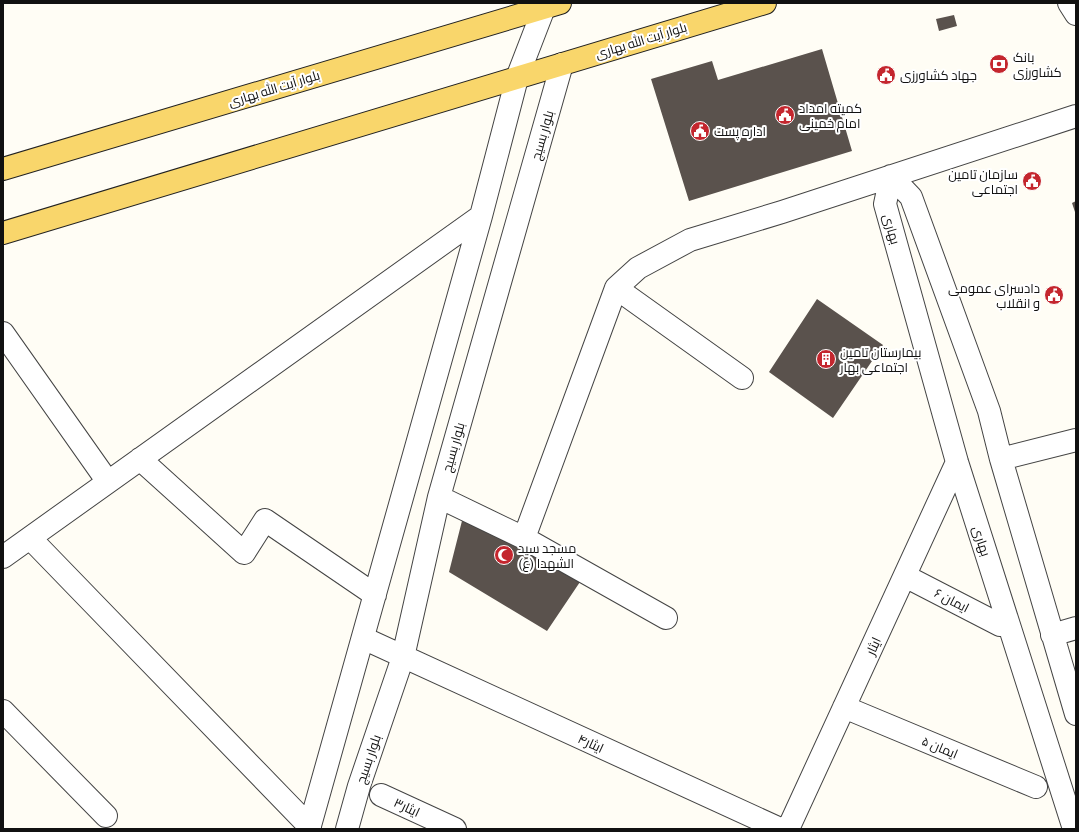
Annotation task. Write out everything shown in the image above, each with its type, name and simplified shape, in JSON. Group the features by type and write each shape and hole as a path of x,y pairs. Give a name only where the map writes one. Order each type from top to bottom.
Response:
{"main road":[{"name":"بلوار آیت الله بهاری","path":"3,233 765,3"},
{"name":"بلوار آیت الله بهاری","path":"3,170 552,5"}],"street":[{"path":"1069,3 1076,14"},
{"name":"بلوار آیت الله بهاری","path":"517,78 531,40 552,5"},
{"name":"بلوار بسیج","path":"347,829 359,786 403,657 439,497 562,64"},
{"path":"310,828 481,216 517,78"},
{"path":"524,538 616,288 638,268 690,240 782,212 1076,116"},
{"path":"891,176 911,197 989,411 1001,459 1076,714"},
{"name":"بهاری","path":"891,176 885,204 957,462 1074,829"},
{"path":"3,557 481,216"},
{"path":"616,288 742,378"},
{"path":"3,333 108,482"},
{"path":"1001,459 1076,440"},
{"path":"140,459 244,553 265,520 375,594"},
{"name":"ایثار","path":"788,829 957,462"},
{"path":"439,497 524,538 666,618"},
{"path":"30,538 310,828"},
{"name":"ایمان ۶","path":"905,576 1000,625"},
{"path":"1052,635 1076,628"},
{"name":"ایثار۴","path":"363,638 780,829"},
{"name":"ایمان ۵","path":"844,707 1036,787"},
{"path":"3,711 106,816"},
{"name":"ایثار۳","path":"381,795 455,829"}],"building":[{"path":"954,15 957,26 939,31 936,19"},
{"path":"822,49 852,151 689,201 651,79 712,61 718,80"},
{"path":"1076,201 1076,215 1072,203"},
{"name":"بیمارستان تامین اجتماعی بهار","path":"817,299 883,345 833,418 769,372"},
{"name":"مسجد سید الشهدا (ع)","path":"465,509 586,573 547,631 449,572"}],"place":[{"name":"بانک کشاورزی","path":"999,64"},
{"name":"جهاد کشاورزی","path":"886,75"},
{"name":"کمیته امداد امام خمینی","path":"785,115"},
{"name":"اداره پست","path":"700,131"},
{"name":"سازمان تامین اجتماعی","path":"1032,181"},
{"name":"دادسرای عمومی و انقلاب","path":"1054,295"},
{"name":"بیمارستان تامین اجتماعی بهار","path":"826,359"},
{"name":"مسجد سید الشهدا (ع)","path":"504,555"}]}
